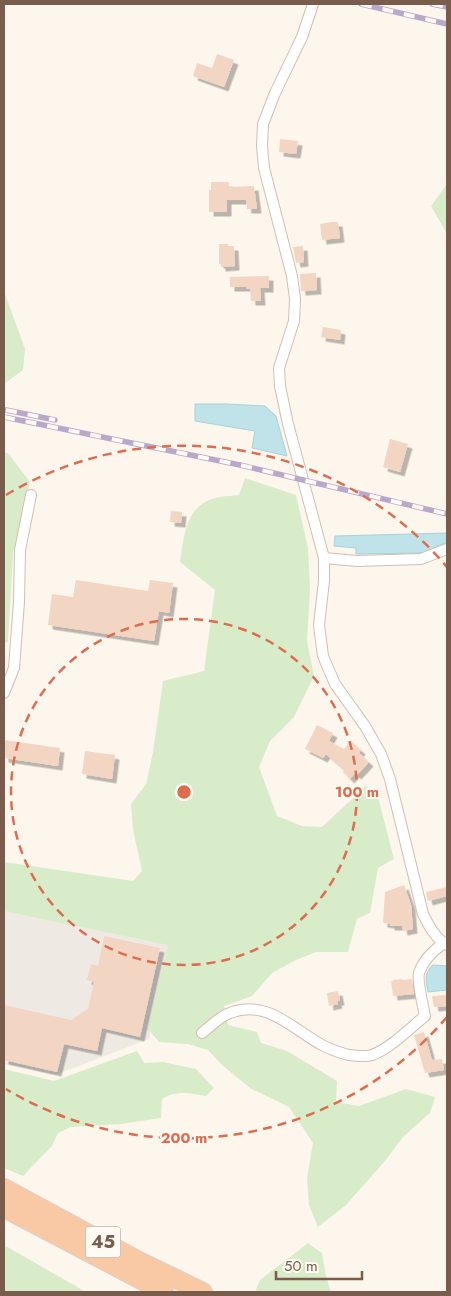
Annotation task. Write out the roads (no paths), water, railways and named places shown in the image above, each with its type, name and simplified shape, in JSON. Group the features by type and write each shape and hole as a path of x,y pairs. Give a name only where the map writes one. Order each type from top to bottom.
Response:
{"highway":[{"name":"45","path":"4,1188 130,1256 203,1292"},
{"name":"45","path":"4,1208 164,1292"}],"street":[{"path":"202,1033 228,1013 244,1008 264,1011 277,1016 324,1046 342,1053 356,1056 371,1055 387,1047 425,1016 418,975 423,964 435,949 445,944 432,930 423,914 390,779 381,754 365,726 335,684 323,656 319,625 324,581 324,558 288,424 280,386 279,368 294,321 295,299 292,276 264,168 263,124 275,93 302,37 313,4"},
{"path":"4,692 14,668 19,602 20,550 31,495"},
{"path":"324,558 358,561 421,559 447,549"}],"water":[{"path":"195,404 265,406 276,416 287,456 252,448 255,431 195,421"},
{"path":"447,533 447,542 422,553 356,554 356,548 334,546 335,536"},
{"path":"433,965 447,966 447,990 428,992 427,974"}],"railway":[{"path":"361,4 447,24"},
{"path":"432,4 447,7"},
{"path":"6,410 55,420"},
{"path":"4,417 240,465 447,514"}]}
